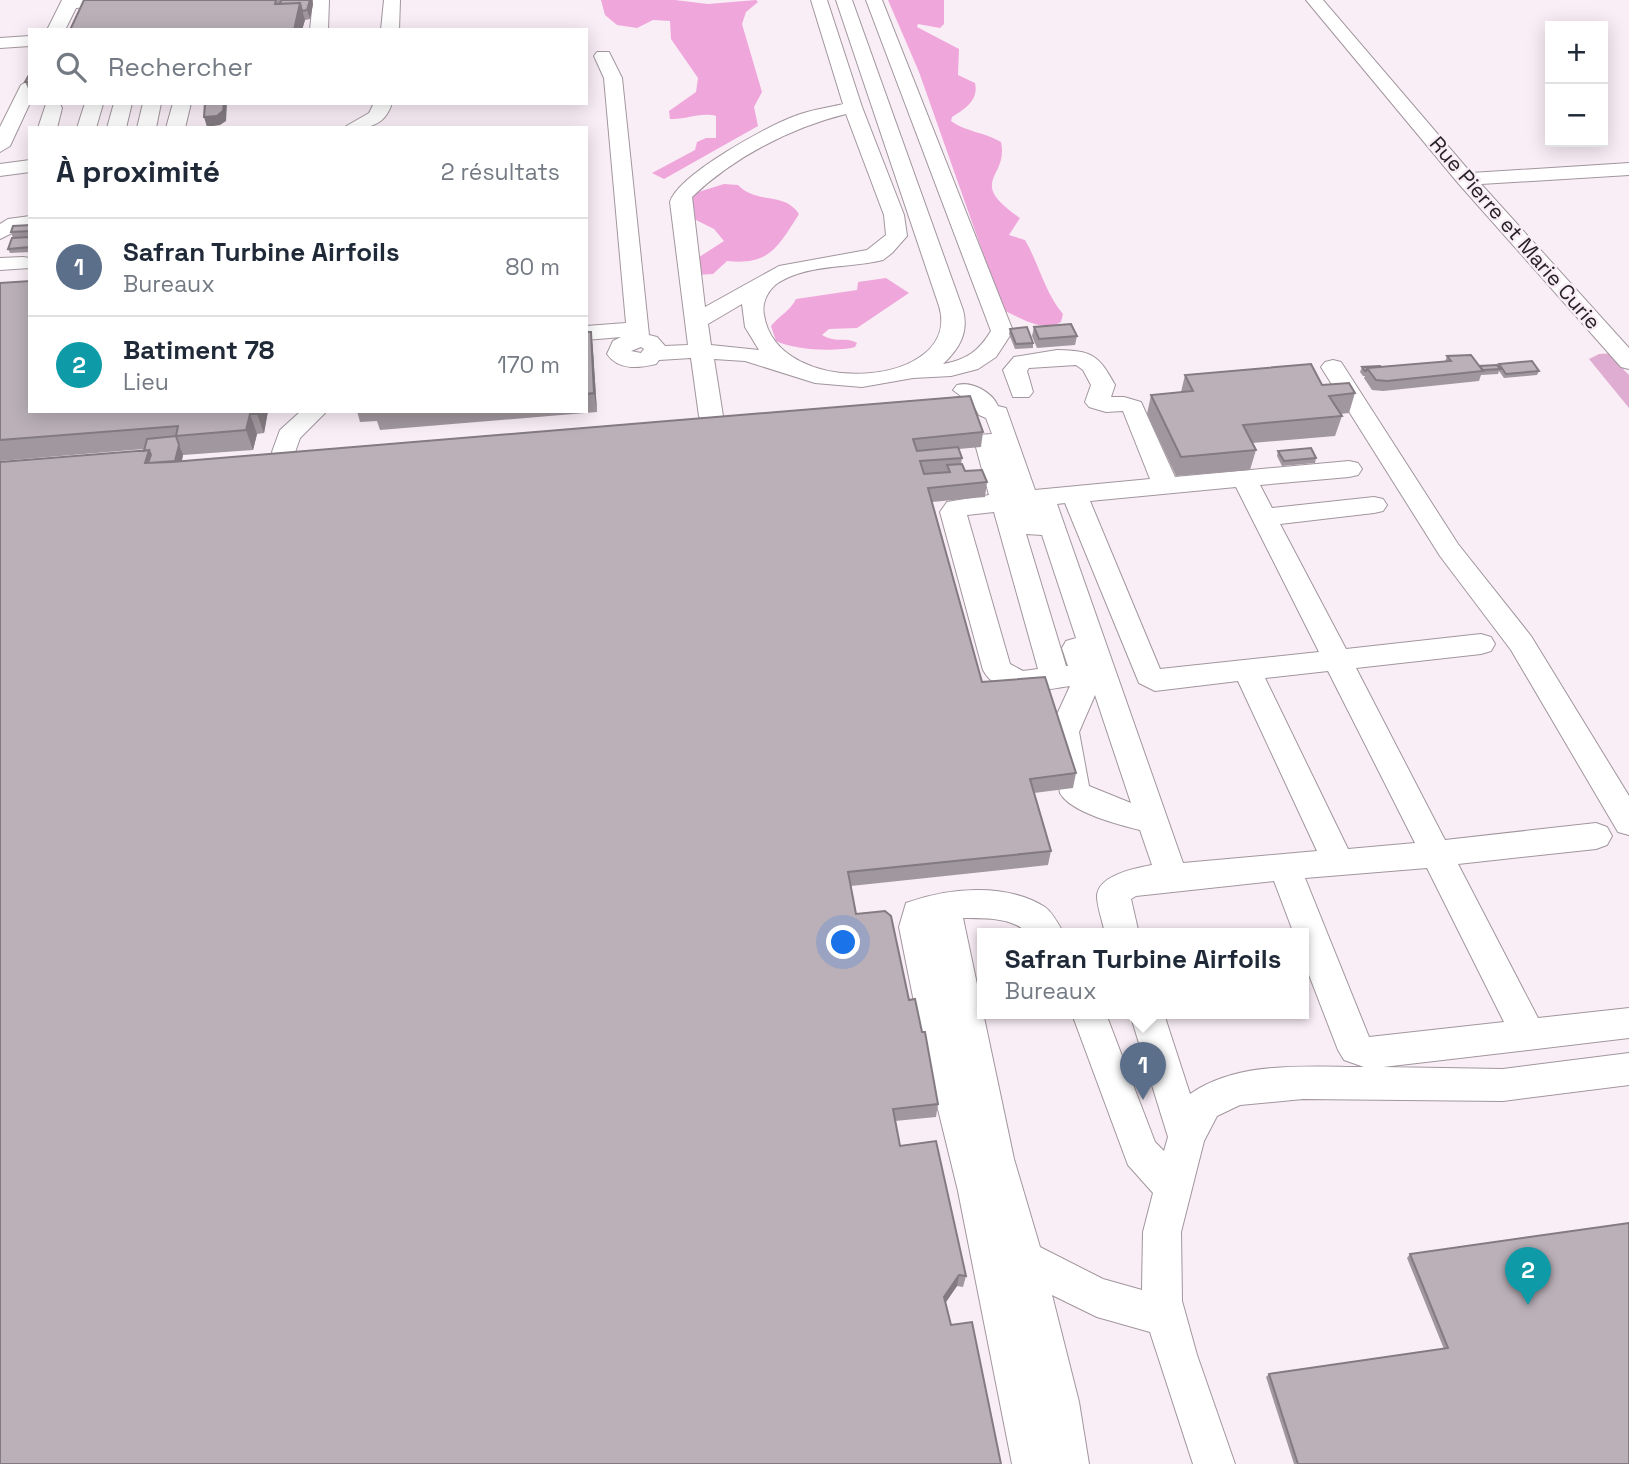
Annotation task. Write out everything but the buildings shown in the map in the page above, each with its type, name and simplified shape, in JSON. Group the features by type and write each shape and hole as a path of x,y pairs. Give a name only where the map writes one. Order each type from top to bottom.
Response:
{"street":[{"path":"57,28 70,1 119,0"},
{"path":"319,28 321,0"},
{"path":"390,28 392,0"},
{"path":"696,322 773,276 801,268 875,255 886,249 897,236 894,215 853,107 819,0"},
{"path":"844,0 953,314 954,329 945,348 912,370"},
{"path":"588,333 636,335 654,344 656,353 701,351 746,354 820,377 858,380 886,377 912,370 940,370 972,362 988,353 1002,331 874,0"},
{"name":"Rue Pierre et Marie Curie","path":"1314,0 1465,179 1629,362"},
{"path":"0,43 28,41"},
{"path":"603,56 613,78 636,335"},
{"path":"0,146 28,89"},
{"path":"87,126 94,105"},
{"path":"117,126 122,105"},
{"path":"146,126 152,105"},
{"path":"176,126 181,105"},
{"path":"357,126 373,119 382,111 383,105"},
{"path":"711,416 680,202 682,195 717,169 782,129 808,117 853,107"},
{"path":"48,126 53,108"},
{"path":"0,170 28,166"},
{"path":"1465,179 1629,169"},
{"path":"0,233 15,223 28,222"},
{"path":"0,264 23,263"},
{"path":"773,276 753,300 752,316 762,339 789,367"},
{"path":"1021,392 1016,366 1029,360 1082,358 1093,366 1103,385 1097,402 1104,405 1129,404 1133,407 1166,486"},
{"path":"1333,367 1449,550 1521,643 1629,823"},
{"path":"969,393 986,403 986,410 997,413 1024,499 1172,877"},
{"path":"284,452 289,435 313,413"},
{"path":"1093,673 1020,682 1007,678 998,670 953,512 956,508 1074,494 1349,469"},
{"path":"1245,480 1530,1035"},
{"path":"1074,494 1151,678 1161,680 1481,644"},
{"path":"1024,499 1055,678"},
{"path":"1263,517 1374,505"},
{"path":"1247,670 1339,863"},
{"path":"1093,673 1064,732 1075,793 1121,813 1141,818"},
{"path":"1121,928 1113,894 1126,884 1172,877 1436,854 1596,836"},
{"path":"1285,867 1308,928"},
{"path":"1032,1464 977,1191 942,1052 916,928 918,913 929,907 988,904 1034,917 1042,928"},
{"path":"944,905 995,1159 1024,1260 1058,1402 1068,1464"},
{"path":"1309,931 1350,1039 1357,1049 1370,1053 1629,1023"},
{"path":"1091,1019 1141,1153 1173,1188"},
{"path":"1149,1019 1186,1137"},
{"path":"1214,1464 1177,1355 1163,1301 1162,1232 1186,1137 1205,1104 1238,1089 1303,1083 1503,1085 1629,1069"},
{"path":"1024,1260 1097,1297 1167,1317"}],"shaded area":[{"path":"601,0 675,0 708,4 756,0 758,2 746,12 742,24 762,92 754,107 758,126 664,179 652,173 695,150 697,142 716,138 716,116 670,119 669,111 696,92 698,78 671,39 670,21 653,20 637,28 617,25 605,15"},
{"path":"888,0 944,0 944,24 940,28 918,24 917,27 959,49 958,75 975,83 973,99 952,117 951,121 1001,142 1000,164 992,187 1004,205 1020,218 1009,235 1025,240 1051,297 1063,314 1061,322 1039,325 1003,310 919,72"},
{"path":"724,184 738,185 753,195 786,203 799,214 778,245 763,257 741,262 727,261 713,274 697,275 693,261 724,241 714,229 692,218 691,202 695,193"},
{"path":"886,278 909,293 857,328 829,329 822,335 853,341 857,343 855,347 815,349 776,341 771,326 796,299 857,290 858,282"},
{"path":"1629,352 1629,367 1623,369 1629,375 1629,408 1589,359 1599,354"}],"place":[{"name":"Safran Turbine Airfoils","path":"1143,1100"},
{"name":"Batiment 78","path":"1528,1305"}]}
